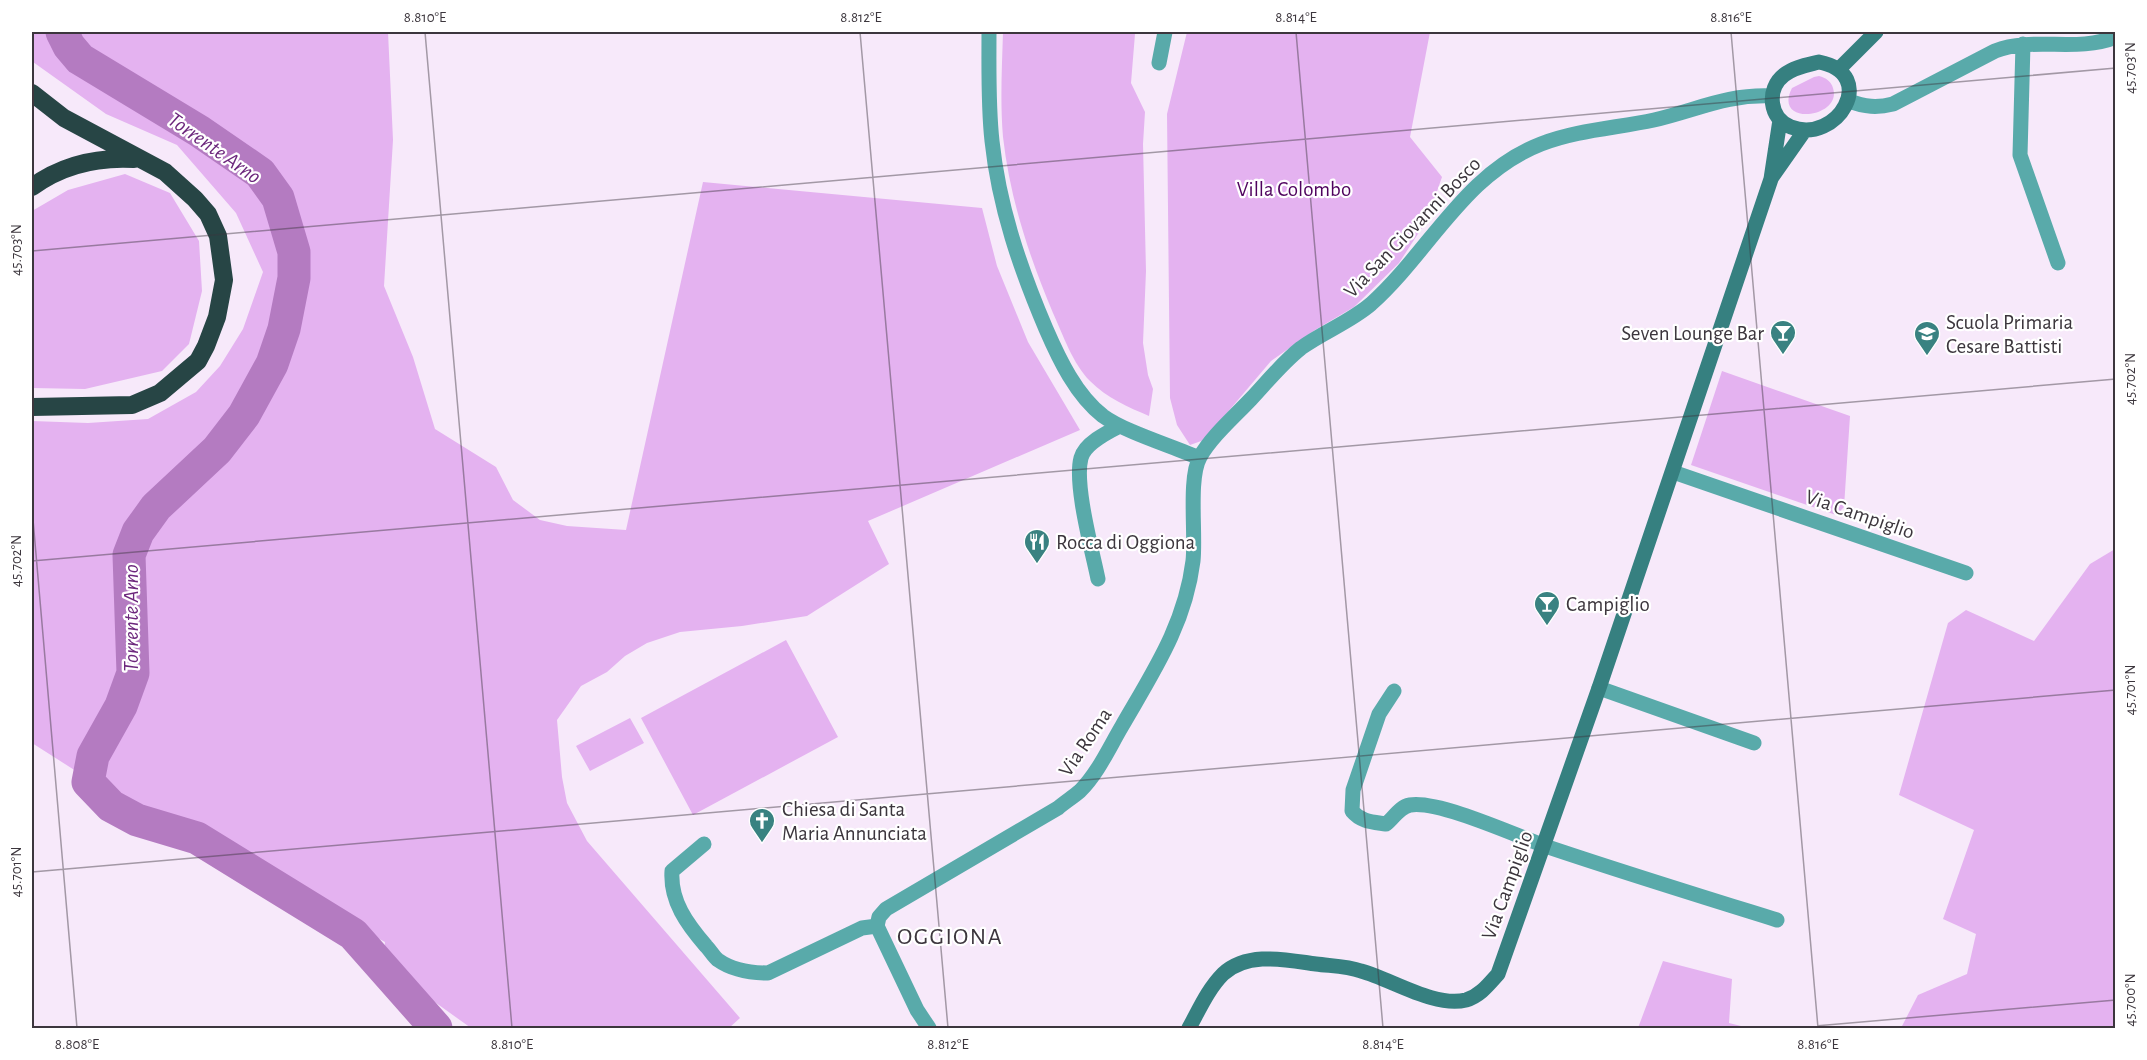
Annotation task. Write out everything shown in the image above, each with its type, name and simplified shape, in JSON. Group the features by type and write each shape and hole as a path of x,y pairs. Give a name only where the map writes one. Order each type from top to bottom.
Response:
{"highway":[{"path":"32,93 64,118 165,172 195,199 208,214 218,236 224,280 217,317 198,361 160,393 132,405 32,407"},
{"path":"32,187 59,171 81,164 110,158 142,160"}],"street":[{"path":"989,32 992,140 997,176 1013,244 1030,291 1065,367 1091,405 1105,417 1120,426 1199,458"},
{"path":"1160,63 1165,32"},
{"path":"1839,69 1876,32"},
{"path":"1849,101 1861,106 1878,108 1893,104 2007,46 2086,45 2115,37"},
{"path":"2023,44 2020,155 2058,263"},
{"path":"1819,62 1839,69 1849,87 1849,101 1841,115 1815,129 1805,130 1790,127 1772,110 1772,96 1777,82 1785,74 1800,66 1819,62"},
{"name":"Via San Giovanni Bosco","path":"1199,458 1224,428 1301,349 1354,317 1376,298 1408,264 1457,204 1504,163 1540,144 1560,137 1658,119 1715,101 1749,95 1772,96"},
{"name":"Via Campiglio","path":"1189,1029 1213,986 1225,972 1260,959 1279,959 1361,970 1448,1001 1467,999 1484,989 1498,974 1673,472 1704,372 1771,179 1780,120"},
{"name":"Via Campiglio","path":"1771,179 1805,130"},
{"path":"1098,579 1080,482 1081,456 1097,438 1120,426"},
{"name":"Via Roma","path":"877,926 879,917 886,909 1058,808 1081,790 1097,770 1172,638 1183,608 1193,561 1196,470 1199,458"},
{"name":"Via Campiglio","path":"1673,472 1966,573"},
{"path":"1599,687 1754,743"},
{"path":"1394,691 1379,714 1353,790 1352,811 1355,815 1369,822 1386,824 1394,819 1399,810 1408,805 1436,806 1544,845 1777,921"},
{"path":"704,844 672,871 671,886 678,907 693,930 718,960 752,973 768,973 862,928 877,926 917,1010 929,1029"}],"green space":[{"path":"32,32 388,32 393,140 384,286 413,357 435,429 496,467 513,500 540,520 567,526 626,530 703,182 982,208 997,266 1028,342 1080,430 868,521 889,564 807,616 680,632 647,643 625,656 607,672 581,686 557,720 562,777 567,803 587,841 740,1018 729,1028 471,1028 383,965 385,942 293,893 171,823 123,801 32,743 32,421 88,423 148,419 196,392 220,366 243,329 263,272 236,213 177,145 106,114 33,62"},
{"path":"1003,32 1133,32 1135,34 1131,83 1145,112 1143,144 1146,271 1143,343 1148,375 1153,389 1149,416 1111,397 1084,374 1073,358 1036,270 1010,183 1006,160 1002,111"},
{"name":"Villa Colombo","path":"1187,32 1430,32 1410,137 1442,177 1427,220 1399,263 1354,307 1315,330 1271,361 1204,440 1190,445 1177,425 1170,398 1167,114"},
{"path":"1819,76 1828,80 1833,88 1833,98 1828,106 1809,114 1791,109 1788,100 1792,88"},
{"path":"125,174 170,193 199,241 202,291 189,344 162,371 85,389 32,388 32,211 68,190"},
{"path":"1722,371 1850,416 1844,507 1836,515 1691,465"},
{"path":"2115,549 2115,1028 1901,1028 1918,995 1967,974 1976,934 1943,919 1974,830 1899,795 1948,623 1966,610 2034,641 2090,564"},
{"path":"786,640 838,737 693,815 641,718"},
{"path":"630,718 644,743 590,771 576,746"},
{"path":"1663,961 1732,979 1729,1023 1749,1028 1638,1028"}],"waterway":[{"name":"Torrente Arno","path":"62,32 69,46 80,59 199,131 260,173 278,198 294,252 294,278 284,329 272,364 244,415 217,450 156,507 138,532 129,555 133,673 121,706 93,756 88,782 111,806 137,820 197,838 353,934 436,1028"}],"place":[{"name":"Seven Lounge Bar","path":"1783,356"},
{"name":"Scuola Primaria Cesare Battisti","path":"1927,357"},
{"name":"Rocca di Oggiona","path":"1037,565"},
{"name":"Campiglio","path":"1547,627"},
{"name":"Chiesa di Santa Maria Annunciata","path":"762,844"}],"district":[{"name":"OGGIONA","path":"950,936"}]}
